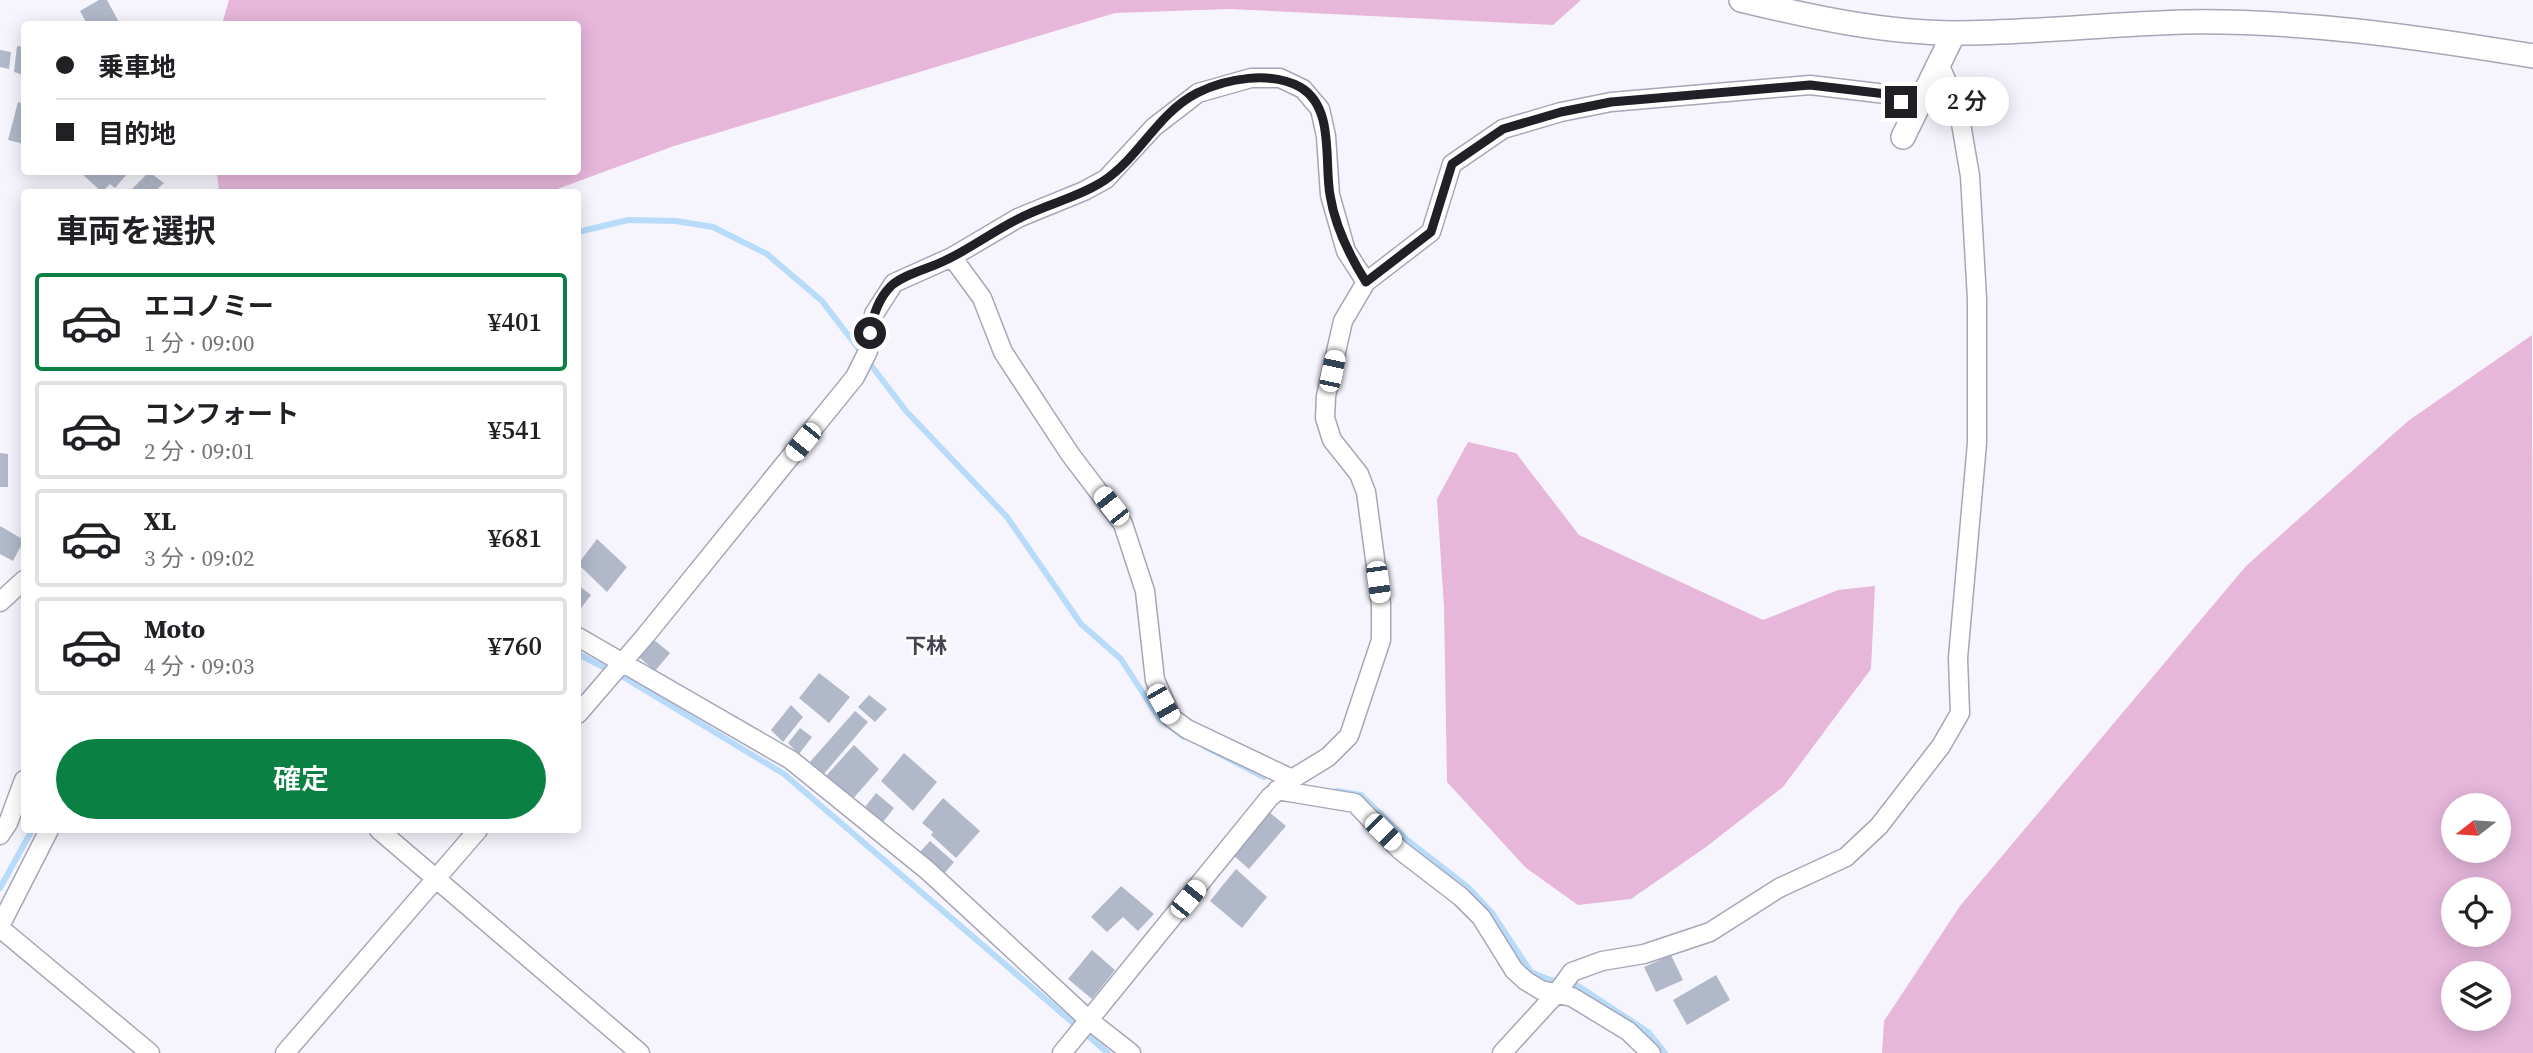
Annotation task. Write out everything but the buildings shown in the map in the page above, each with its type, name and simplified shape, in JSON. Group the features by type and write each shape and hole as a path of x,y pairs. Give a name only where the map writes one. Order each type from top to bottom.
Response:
{"street":[{"path":"1741,0 1835,21 1954,33 2184,22 2310,25 2433,39 2533,56"},
{"path":"1902,136 1954,33"},
{"path":"1502,1053 1562,986 1602,961 1644,954 1710,932 1779,888 1846,857 1879,826 1941,746 1959,713 1958,658 1974,503 1971,487 1977,443 1977,299 1970,176 1958,106 1939,64"},
{"path":"581,710 855,377 865,356 874,313 894,283 952,257 1018,218 1106,179 1154,127 1198,93 1251,78 1280,78 1303,89 1320,109 1326,136 1330,195 1346,251 1366,282"},
{"path":"1062,1053 1277,790 1328,757 1349,736 1381,640 1381,604 1366,492 1359,474 1332,440 1325,418 1343,321 1366,282 1431,232 1452,164 1503,129 1561,112 1611,102 1810,85 1886,94 1916,110"},
{"path":"952,257 982,298 1003,352 1070,454 1124,524 1144,591 1155,680 1171,718 1187,729 1292,779"},
{"path":"0,602 21,583"},
{"path":"581,640 616,669 792,760 927,870 1084,1028 1131,1053"},
{"path":"0,835 8,823 21,788"},
{"path":"1277,790 1355,803 1400,849 1461,897 1481,917 1514,970 1541,990 1562,986"},
{"path":"48,833 0,927 150,1053"},
{"path":"382,833 640,1053"},
{"path":"285,1053 475,833"},
{"path":"1562,986 1572,997 1628,1031 1651,1053"}],"shaded area":[{"path":"229,0 1581,0 1553,25 1229,9 1115,13 674,146 557,189 219,189 217,175 581,175 581,21 223,21"},
{"path":"2532,335 2533,1053 1882,1053 1884,1021 1960,906 2246,566 2408,421"},
{"path":"1468,442 1516,453 1579,535 1763,620 1838,590 1875,586 1871,669 1783,787 1706,847 1631,899 1578,905 1526,868 1447,782 1444,607 1437,499"}],"waterway":[{"path":"581,231 628,220 676,221 713,227 767,254 822,301 906,411 1007,517 1081,624 1121,659 1159,718 1184,737"},
{"path":"581,656 625,678 784,774 1108,1053"},
{"path":"1204,746 1264,777"},
{"path":"1337,791 1361,795 1406,839 1469,888 1492,913 1531,972 1550,980 1575,984 1648,1032 1665,1053"},
{"path":"0,888 30,833"}],"district":[{"name":"下林","path":"926,646"}],"route":[{"path":"870,333 874,313 894,283 952,257 1018,218 1106,179 1154,127 1198,93 1251,78 1280,78 1303,89 1320,109 1326,136 1330,195 1346,251 1366,282 1431,232 1452,164 1503,129 1561,112 1611,102 1810,85 1886,94 1901,102"}]}
